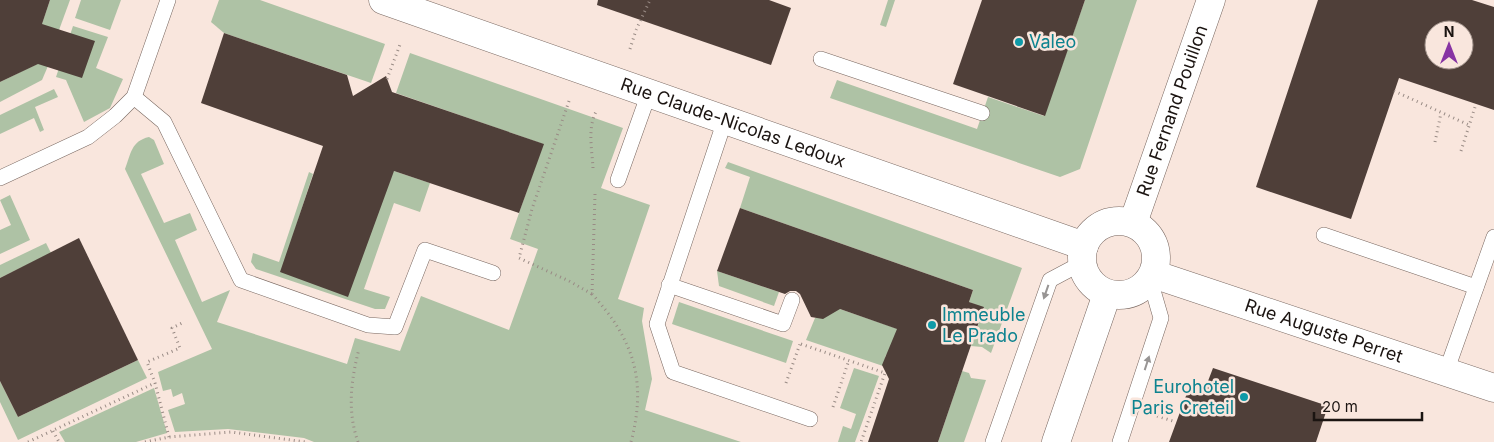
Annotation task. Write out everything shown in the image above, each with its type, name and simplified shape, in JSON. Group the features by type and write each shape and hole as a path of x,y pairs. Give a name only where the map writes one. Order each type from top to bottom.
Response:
{"street":[{"name":"Rue Claude-Nicolas Ledoux","path":"383,0 725,120 1083,255"},
{"name":"Rue Fernand Pouillon","path":"1133,223 1211,0"},
{"path":"1109,222 1133,223 1144,230 1152,239 1156,250 1157,263 1151,277 1143,287 1126,295 1107,294 1090,282 1084,273 1083,255 1089,236 1098,227 1109,222"},
{"name":"Rue Auguste Perret","path":"1151,277 1494,388"},
{"path":"1056,442 1107,294"}],"lane":[{"path":"0,178 88,137 115,116 134,97 168,0"},
{"path":"821,59 982,114"},
{"path":"618,180 648,93"},
{"path":"134,97 164,122 241,280 368,325 395,327 425,250 493,273"},
{"path":"725,120 657,324 673,372 810,419"},
{"path":"1324,235 1476,287"},
{"path":"1446,372 1494,237"},
{"path":"993,442 1050,280 1083,255"},
{"path":"1120,442 1161,318 1151,277"},
{"path":"669,285 783,324 792,300"}],"path":[{"path":"630,49 636,30 650,0"},
{"path":"387,79 401,42"},
{"path":"1394,91 1469,125"},
{"path":"569,101 532,209 519,258 592,294 611,315 625,339 634,366 638,393 636,422 631,442"},
{"path":"1461,151 1476,104"},
{"path":"594,172 591,136 594,116 599,108"},
{"path":"1435,142 1442,113"},
{"path":"592,294 595,190"},
{"path":"170,437 148,362 180,348 172,328 182,323"},
{"path":"358,442 354,432 351,404 352,376 368,325"},
{"path":"777,408 802,337"},
{"path":"800,344 885,373 862,442"},
{"path":"810,419 833,407 849,360"},
{"path":"28,442 155,383"},
{"path":"1154,414 1176,422"},
{"path":"53,431 59,442"},
{"path":"145,442 170,437 231,432 306,442"}],"green space":[{"path":"50,0 70,0 55,41 38,35"},
{"path":"81,0 121,0 110,30 75,18"},
{"path":"219,0 260,0 385,44 371,83 224,33 211,22"},
{"path":"888,0 895,0 886,27 880,25"},
{"path":"1085,0 1137,0 1080,169 1060,177 830,98 837,80 977,129 988,97 1044,116"},
{"path":"73,26 108,37 96,68 123,79 110,108 84,122 66,80 56,77"},
{"path":"410,53 623,128 601,188 650,205 618,299 644,308 642,321 652,379 645,410 741,442 314,442 304,438 228,429 175,432 168,410 185,404 182,393 173,397 171,389 163,391 158,372 212,349 125,169 130,153 135,145 149,137 154,140 164,164 141,174 164,223 190,213 197,230 175,240 202,302 230,290 217,322 347,364 355,338 400,351 421,296 509,330 538,249 510,239 543,144 396,93"},
{"path":"39,63 48,66 42,80 0,102 0,82"},
{"path":"54,89 58,97 35,107 44,130 40,132 34,118 0,134 0,115"},
{"path":"728,162 1022,268 991,353 982,347 971,346 984,308 969,302 973,290 740,208 750,177 725,168"},
{"path":"394,171 430,183 420,212 394,203 364,289 390,297 385,309 375,309 256,269 251,262 253,253 279,262 309,172 313,174 281,272"},
{"path":"10,195 30,240 0,254 0,230 11,225 0,200"},
{"path":"46,243 51,253 0,278 0,265"},
{"path":"717,271 779,292 774,306 719,286"},
{"path":"679,302 793,341 786,363 672,324"},
{"path":"834,307 904,331 892,352 886,355 883,366 806,340 815,318"},
{"path":"138,360 147,378 18,440 0,402 0,381 18,417"},
{"path":"854,368 879,376 855,442 838,442 843,426 851,429 856,414 840,408"},
{"path":"962,371 969,373 971,378 986,380 964,442 938,442"},
{"path":"154,388 167,433 136,442 65,442 59,432"}],"building":[{"path":"0,0 50,0 42,24 95,41 82,78 38,64 0,82"},
{"path":"598,0 769,0 791,8 771,65 597,5"},
{"name":"Valeo","path":"982,0 1085,0 1045,116 953,84"},
{"path":"1318,0 1472,0 1494,7 1494,110 1399,78 1351,219 1256,187"},
{"path":"224,33 347,75 353,96 386,76 392,92 544,144 519,213 394,171 348,297 280,272 323,146 201,103"},
{"name":"Immeuble Le Prado","path":"740,208 973,290 969,302 984,307 938,442 868,442 889,379 882,365 897,329 840,309 823,319 811,317 800,294 796,291 790,291 785,294 717,271"},
{"path":"79,238 138,360 18,417 0,381 0,278"},
{"name":"Eurohotel Paris Creteil","path":"1213,368 1328,406 1316,442 1169,442 1190,385 1205,389"}],"place":[{"name":"Valeo","path":"1019,42"},
{"name":"Immeuble Le Prado","path":"932,325"},
{"name":"Eurohotel Paris Creteil","path":"1244,397"}]}
